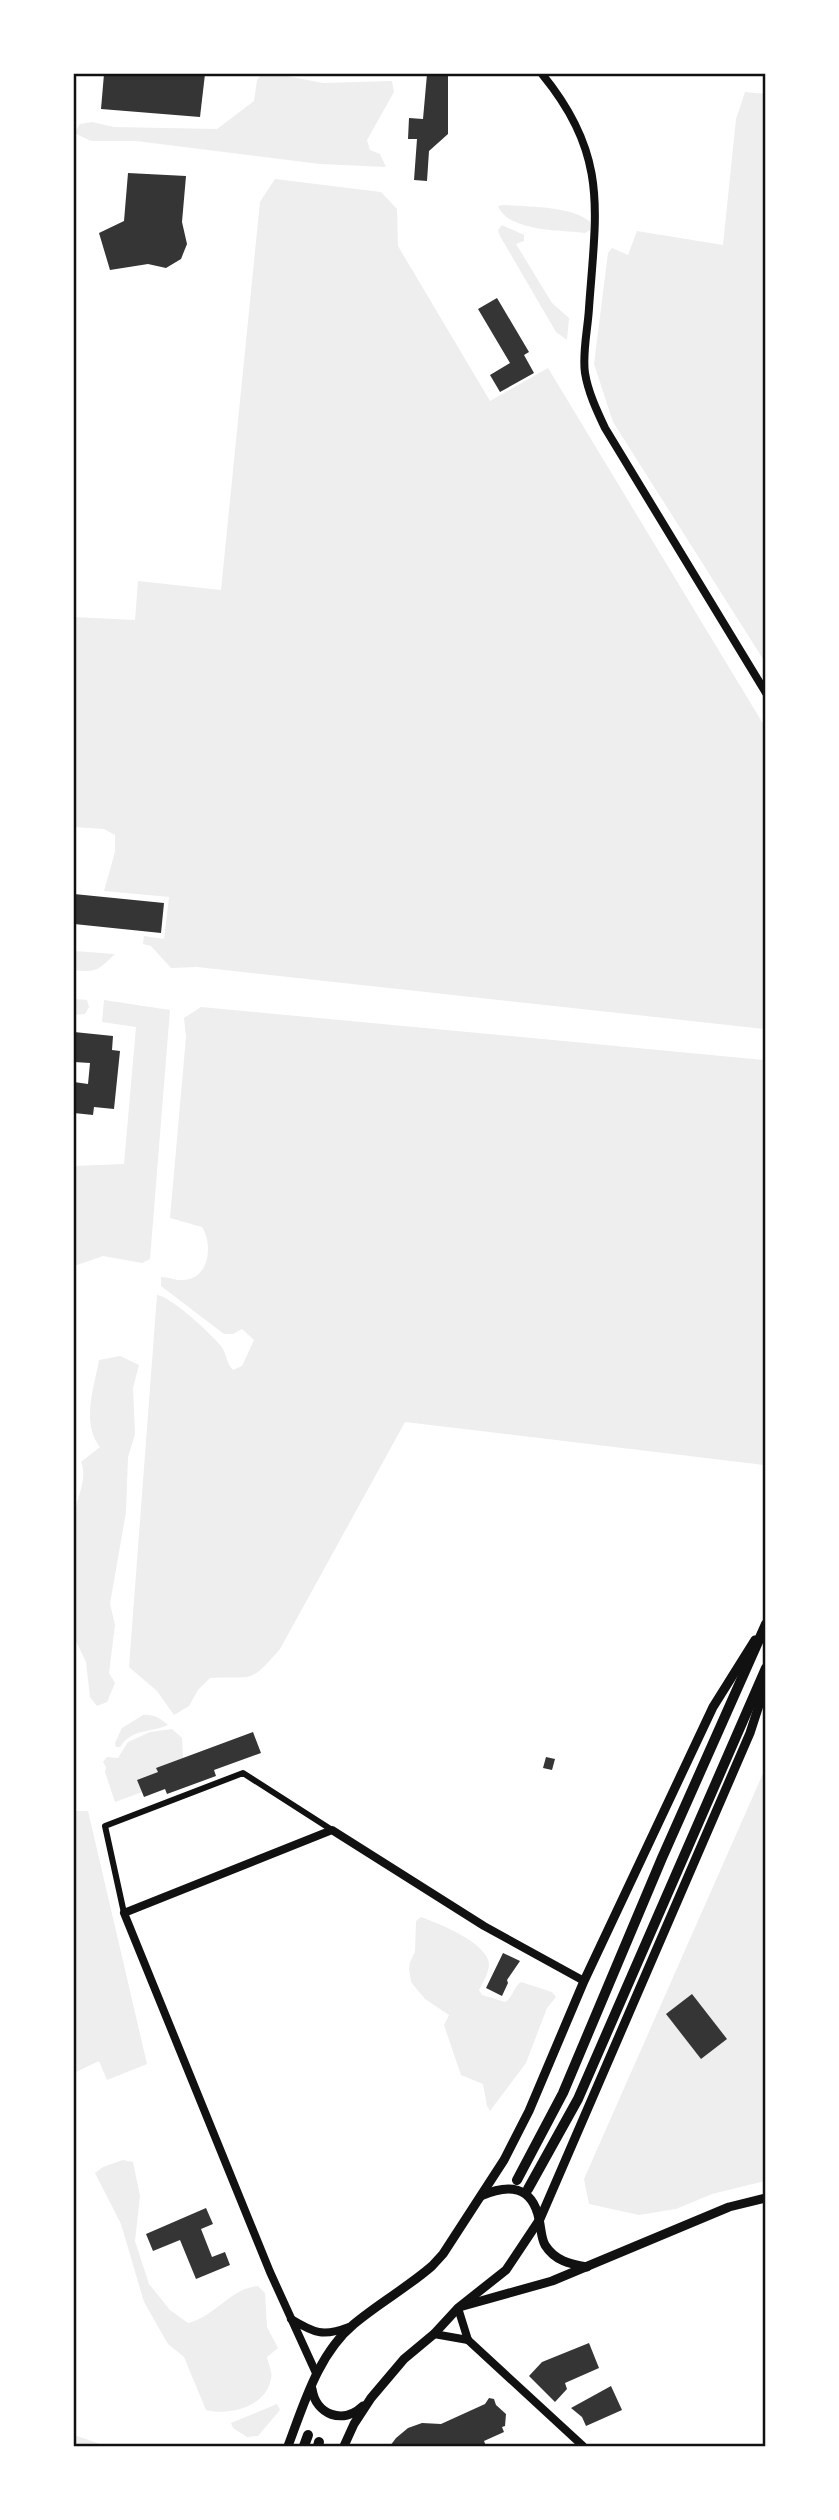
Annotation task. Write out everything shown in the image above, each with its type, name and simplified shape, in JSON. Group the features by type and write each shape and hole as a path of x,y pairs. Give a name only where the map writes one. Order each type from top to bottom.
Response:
{"main road":[{"path":"288,2446 316,2373 352,2326 424,2273 443,2254 504,2160 529,2111 584,1981 713,1707 765,1624"},
{"path":"517,2180 564,2093 662,1858 765,1624"},
{"path":"528,2189 578,2099 765,1668"},
{"path":"311,2387 313,2400 334,2416 357,2412 404,2358 434,2334 458,2308 506,2270 540,2220 750,1733 765,1684"},
{"path":"481,2196 496,2189 518,2190 536,2204 544,2243 554,2255 563,2262 589,2267"},
{"path":"458,2308 552,2281 729,2207 765,2199"},
{"path":"344,2446 371,2398"},
{"path":"304,2446 308,2435"}],"street":[{"path":"542,74 559,94 576,124 594,179 594,240 584,371 594,404 605,428 765,693"},
{"path":"316,2373 291,2319 124,1913 105,1826 243,1773 484,1926 584,1981"},
{"path":"124,1913 332,1830"},
{"path":"458,2308 468,2340 583,2446"},
{"path":"291,2319 312,2332 332,2333 352,2326"},
{"path":"434,2334 468,2340"}],"shaded area":[{"path":"262,74 323,83 392,81 394,92 367,140 370,150 380,154 386,167 320,164 136,141 91,141 74,133 80,124 92,122 114,127 217,129 254,101 257,80"},
{"path":"745,92 766,94 765,662 613,422 594,364 608,253 612,248 628,255 637,231 723,245 736,119"},
{"path":"275,179 381,192 397,209 398,246 490,401 548,368 765,727 765,1029 197,967 171,968 151,946 143,944 144,936 164,939 169,897 104,891 115,852 115,835 104,829 74,827 74,617 135,620 138,581 221,590 260,202"},
{"path":"498,206 549,208 573,213 590,222 590,230 585,233 524,225 504,215"},
{"path":"502,225 524,235 524,241 516,244 552,303 569,318 567,340 556,332 500,236 498,230"},
{"path":"74,951 115,954 97,969 82,971 74,970"},
{"path":"74,999 87,1000 89,1007 85,1014 74,1015"},
{"path":"104,1000 170,1010 150,1259 142,1263 103,1256 74,1266 74,1166 124,1164 136,1027 102,1022"},
{"path":"201,1007 765,1060 765,1465 405,1422 280,1649 255,1674 210,1678 198,1690 189,1706 174,1715 157,1691 129,1667 157,1295 181,1309 209,1333 221,1346 233,1370 242,1366 254,1340 242,1329 233,1334 224,1334 161,1286 161,1277 181,1280 193,1278 204,1267 207,1259 207,1242 202,1227 170,1218 186,1037 184,1018"},
{"path":"120,1356 139,1365 133,1388 135,1434 128,1457 126,1512 110,1604 115,1625 109,1673 115,1683 107,1702 97,1706 90,1697 86,1662 74,1637 74,1530 83,1478 81,1462 100,1447 94,1438 90,1416 99,1360"},
{"path":"143,1715 156,1717 168,1725 136,1734 120,1747 116,1747 115,1743 122,1728"},
{"path":"172,1729 182,1738 183,1758 157,1768 158,1772 138,1780 142,1792 115,1802 103,1762 107,1757 118,1758 128,1742 150,1732"},
{"path":"765,1769 765,2181 712,2194 676,2209 639,2215 589,2204 584,2179"},
{"path":"74,1811 88,1811 147,2064 107,2080 99,2061 74,2073"},
{"path":"421,1917 472,1941 486,1956 489,1964 479,1990 482,1995 505,2002 521,1982 552,1992 556,1997 547,2008 526,2063 490,2111 483,2084 461,2075 444,2025 449,2015 425,1999 411,1982 409,1969 415,1952 416,1921"},
{"path":"123,2160 133,2162 140,2196 135,2241 149,2284 170,2310 188,2323 206,2315 248,2288 258,2286 265,2293 267,2327 278,2348 267,2357 271,2371 268,2389 254,2403 225,2412 206,2410 184,2357 168,2344 144,2302 121,2224 95,2173"},
{"path":"277,2404 280,2410 258,2436 247,2437 233,2428 231,2423"},
{"path":"74,2435 106,2446 74,2446"}],"building":[{"path":"104,74 205,74 200,117 101,109"},
{"path":"427,74 448,74 448,134 429,151 427,181 414,180 417,139 408,139 409,118 423,119"},
{"path":"128,173 186,176 182,222 187,244 181,259 166,268 148,264 110,270 99,233 124,221"},
{"path":"497,298 529,352 524,355 534,373 500,392 490,375 510,363 478,309"},
{"path":"74,894 164,903 161,933 74,924"},
{"path":"74,1032 113,1036 112,1050 120,1051 114,1109 94,1107 93,1115 74,1113 74,1082 88,1084 90,1063 74,1062"},
{"path":"253,1732 261,1753 214,1770 216,1776 167,1794 165,1789 144,1797 137,1780 158,1772 156,1768"},
{"path":"546,1757 555,1759 552,1770 543,1768"},
{"path":"503,1953 520,1961 507,1980 502,1996 486,1988"},
{"path":"692,1994 727,2039 701,2059 666,2014"},
{"path":"206,2208 213,2224 201,2229 212,2257 225,2252 230,2265 196,2279 180,2240 153,2251 146,2234"},
{"path":"589,2343 599,2368 565,2383 567,2389 555,2402 529,2376 542,2362"},
{"path":"611,2386 622,2410 586,2426 582,2417 571,2408"},
{"path":"489,2398 494,2399 496,2405 506,2414 505,2426 502,2427 504,2432 484,2441 486,2446 390,2446 408,2428 422,2423 441,2424 485,2404"}]}
